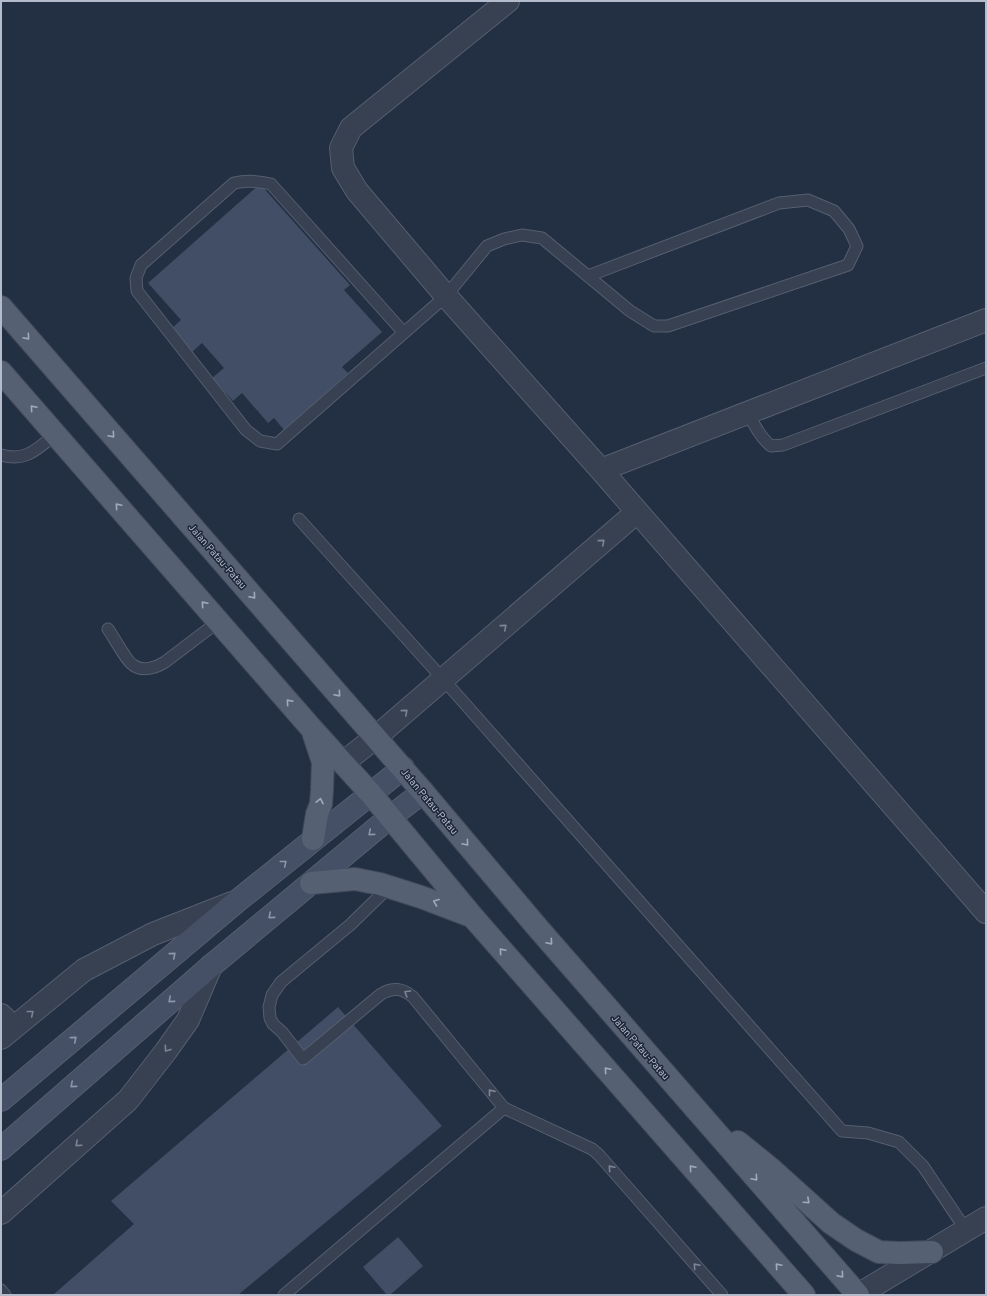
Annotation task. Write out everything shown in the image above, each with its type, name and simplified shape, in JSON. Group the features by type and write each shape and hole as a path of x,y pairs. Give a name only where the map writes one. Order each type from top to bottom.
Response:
{"main road":[{"name":"Jalan Patau-Patau","path":"1,307 403,768 537,927 858,1295"},
{"path":"1,372 312,729 371,794 389,818 472,916 804,1295"},
{"path":"312,729 323,762 321,804 317,814 313,840"},
{"path":"311,883 355,879 390,886 472,916"},
{"path":"692,1105 770,1168 831,1223 856,1240 879,1252 932,1252"}],"street":[{"path":"508,1 376,109 350,128 341,148 343,168 357,191 446,296 601,470 986,912"},
{"path":"601,470 986,320"},
{"path":"343,763 376,737 637,512"},
{"path":"1,1100 236,902 403,768"},
{"path":"1,1149 210,966 389,818 423,792"},
{"path":"5,1027 84,970 153,934 236,902"},
{"path":"1,1213 128,1100 188,1020 210,966"},
{"path":"858,1295 932,1252 986,1218"}],"lane":[{"path":"404,333 271,184 259,181 234,183 141,265 136,278 137,291 246,430 260,441 277,444 404,333 446,296 487,246 504,238 522,235 542,238 630,311 654,326 668,326 848,265 858,246 849,229 834,211 808,200 779,203 588,276"},
{"path":"748,412 753,425 762,439 772,446 784,445 986,368"},
{"path":"1,455 17,458 28,455 55,435"},
{"path":"298,519 443,679 842,1131 868,1133 899,1142 923,1166 966,1230"},
{"path":"108,629 132,665 141,669 158,666 165,662 219,621"},
{"path":"390,886 350,925 281,982 272,995 269,1008 270,1018 273,1024 282,1032 303,1059 380,994 389,990 398,989 406,992 413,997 504,1108 596,1152 722,1295"},
{"path":"284,1295 504,1108"},
{"path":"1,1290 5,1295"}],"building":[{"path":"260,184 350,285 344,290 382,332 342,367 348,373 284,430 274,418 268,423 242,393 233,401 212,378 224,368 202,343 192,352 171,329 181,320 148,283"},
{"path":"338,1007 442,1126 238,1295 55,1295 54,1294 134,1224 111,1201"},
{"path":"398,1237 423,1266 390,1295 387,1295 363,1267"}]}
